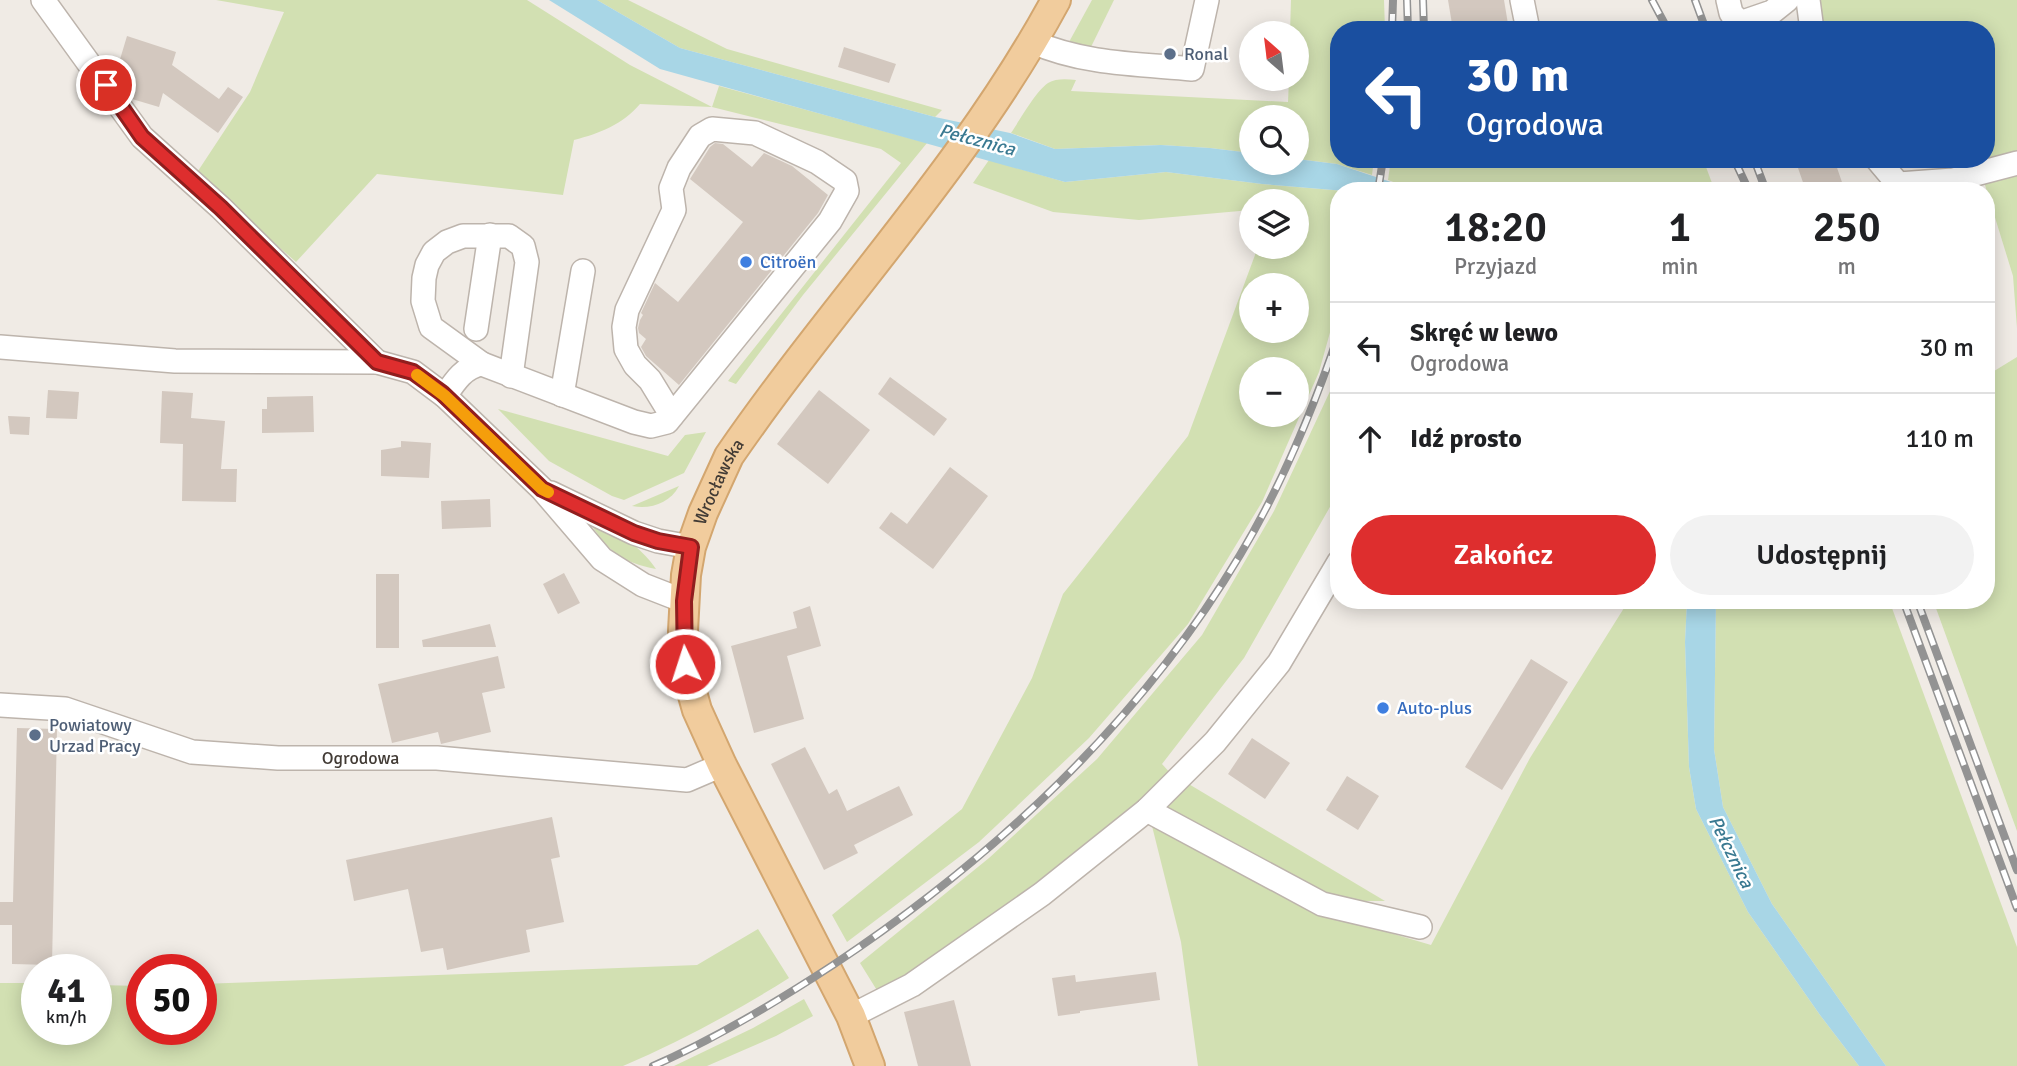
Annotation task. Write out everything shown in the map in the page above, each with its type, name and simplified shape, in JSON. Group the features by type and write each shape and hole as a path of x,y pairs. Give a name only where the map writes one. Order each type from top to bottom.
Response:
{"main road":[{"name":"Wrocławska","path":"870,1066 852,1016 722,765 698,710 690,685 683,631 691,547 703,513 729,457 989,109 1033,42 1056,0"}],"street":[{"path":"43,0 142,137 221,208 377,362"},
{"path":"1033,42 1058,53 1086,59 1192,69 1207,0"},
{"path":"1522,0 1526,21"},
{"path":"1728,0 1731,13 1738,21"},
{"path":"1746,21 1772,12 1787,0"},
{"path":"1808,0 1811,21"},
{"path":"511,376 527,262 523,246 509,236 463,236 447,242 434,253 424,278 423,301 430,327 482,364 511,376 634,422 652,426 667,422 672,416 830,221 847,191 845,181 817,162 755,133 712,128 700,136 679,168 671,188 674,210 626,310 626,349 635,365 650,380 672,416"},
{"path":"1940,182 2017,163"},
{"path":"1885,168 1897,182"},
{"path":"476,329 490,235"},
{"path":"562,395 583,271"},
{"path":"0,347 175,361 377,362 413,372 445,396 542,489 602,559 643,585 684,601"},
{"path":"445,396 457,378 472,366 482,364"},
{"path":"542,489 634,533 691,547"},
{"path":"852,1016 912,985 934,970 1042,894 1147,810 1215,742 1279,663 1330,577"},
{"name":"Ogrodowa","path":"0,705 65,709 192,752 278,758 438,758 687,780 722,765"},
{"path":"1147,810 1322,904 1420,927"}],"green space":[{"path":"216,0 527,0 630,65 712,107 640,104 626,118 610,127 574,140 563,195 377,174 296,262 196,174 250,92 284,12"},
{"path":"597,0 628,0 727,49 942,110 935,117 680,48"},
{"path":"1092,0 1114,0 1090,49 1069,42"},
{"path":"1291,0 1384,0 1385,21 1330,21 1330,163 1309,160 1309,105 1239,105 1239,152 1161,145 1055,149 1011,133 1028,106 1048,83 1065,79 1076,80 1071,91 1288,102 1288,91 1309,91 1309,21 1290,21"},
{"path":"1817,0 2017,0 2017,328 2013,276 1995,218 1995,182 1984,182 1980,168 1995,168 1995,21 1819,21"},
{"path":"719,86 927,143 803,295 736,384 728,381 901,163 881,149 712,107"},
{"path":"989,160 1065,182 1166,172 1330,190 1330,332 1319,372 1309,395 1309,357 1239,357 1239,427 1295,427 1262,502 1188,624 1089,738 979,842 847,942 832,915 962,809 1032,678 1063,594 1188,436 1239,298 1239,343 1309,343 1309,273 1248,273 1254,259 1309,259 1309,189 1239,189 1239,211 1139,220 1053,212 973,183"},
{"path":"1350,168 1373,168 1372,175"},
{"path":"1390,168 1706,168 1712,182 1393,182 1388,180"},
{"path":"2017,357 2017,831 1936,609 1995,609 1995,370"},
{"path":"1330,391 1330,507 1244,658 1162,764 1172,775 1036,886 890,989 878,992 860,963 989,858 1097,759 1202,635 1274,511"},
{"path":"498,409 668,456 685,435 706,432 684,473 624,500 549,461"},
{"path":"679,486 670,497 659,504 632,506"},
{"path":"591,525 628,541 643,553 656,569 618,555"},
{"path":"1623,609 1687,609 1689,767 1696,809 1748,912 1859,1066 1198,1066 1181,942 1152,826 1326,914 1431,945 1530,758"},
{"path":"1716,609 1892,609 2017,947 2017,1066 1886,1066 1772,904 1723,807 1714,749"},
{"path":"1187,783 1385,901 1353,901 1296,882 1165,810 1163,804"},
{"path":"758,929 789,978 708,1025 623,1066 0,1066 0,983 21,983 21,1045 112,1045 112,985 126,986 126,1045 217,1045 217,983 697,965"},
{"path":"804,999 813,1016 776,1036 707,1066 674,1066 753,1028"}],"water":[{"name":"Pełcznica","path":"549,0 597,0 680,48 935,117 1010,133 1055,149 1161,145 1210,148 1239,152 1239,175 1309,175 1309,160 1330,163 1330,168 1349,168 1391,182 1330,182 1330,190 1166,172 1065,182 660,69"},
{"name":"Pełcznica","path":"1687,609 1716,609 1714,749 1723,807 1772,904 1886,1066 1859,1066 1820,1015 1748,912 1696,809 1689,767"}],"building":[{"path":"1448,0 1504,0 1508,21 1452,21"},
{"path":"127,36 176,52 172,65 219,99 228,87 243,97 218,133 163,93 159,107 132,99 127,92 129,84 119,81 115,76"},
{"path":"844,47 896,64 889,83 838,67"},
{"name":"Citroën","path":"715,143 723,144 752,167 764,153 792,166 828,195 818,213 679,385 646,356 641,347 646,339 639,333 638,328 643,315 641,313 655,283 678,302 743,222 690,179"},
{"path":"1798,168 1837,168 1842,182 1803,182"},
{"path":"890,377 947,419 934,436 878,394"},
{"path":"48,390 79,392 77,419 46,418"},
{"path":"819,390 870,430 828,484 777,444"},
{"path":"162,391 193,393 191,418 225,421 221,469 237,469 236,502 182,501 183,444 160,443"},
{"path":"313,396 314,432 262,433 262,409 267,409 267,397"},
{"path":"8,416 30,417 29,435 10,434"},
{"path":"401,441 431,443 429,478 381,476 381,450 401,447"},
{"path":"950,467 988,496 933,569 879,528 891,512 907,524"},
{"path":"490,499 491,527 442,529 441,501"},
{"path":"564,573 580,603 558,614 543,584"},
{"path":"376,574 399,574 399,648 376,648"},
{"path":"810,606 821,646 787,656 804,719 754,733 731,646 797,628 793,612"},
{"path":"490,624 496,647 423,647 422,640"},
{"path":"498,656 505,688 482,693 491,732 441,744 438,732 392,743 378,684"},
{"path":"1531,659 1568,682 1502,790 1465,767"},
{"path":"17,728 57,729 52,954 21,954 21,964 12,964 12,925 0,925 0,902 13,902"},
{"path":"1252,738 1290,763 1265,799 1228,774"},
{"path":"805,747 829,794 837,789 847,811 899,786 913,815 854,845 858,853 824,870 771,764"},
{"path":"1347,776 1379,796 1358,830 1326,810"},
{"path":"552,817 560,857 551,859 564,922 526,930 530,952 447,970 443,948 421,952 408,889 354,901 346,860"},
{"path":"1156,972 1160,1000 1058,1016 1052,978 1075,975 1076,982"},
{"path":"954,1000 971,1066 918,1066 904,1012"}],"railway":[{"path":"1392,21 1393,0"},
{"path":"1407,0 1408,21"},
{"path":"1423,0 1424,21"},
{"path":"1652,0 1663,21"},
{"path":"1695,0 1703,21"},
{"path":"1379,182 1382,168"},
{"path":"1738,168 1745,182"},
{"path":"1757,168 1763,182"},
{"path":"653,1066 723,1032 767,1006 892,924 950,880 1006,832 1110,730 1201,616 1240,555 1270,502 1296,447 1330,357"},
{"path":"1906,609 2017,908"},
{"path":"1920,609 2017,870"}],"slow traffic":[{"path":"417,375 445,396 548,492"}],"place":[{"name":"Ronal","path":"1170,54"},
{"name":"Citroën","path":"746,262"},
{"name":"Auto-plus","path":"1383,708"},
{"name":"Powiatowy Urzad Pracy","path":"35,735"}],"route":[{"path":"106,85 142,137 221,208 377,362 413,372 442,393 542,489 634,533 691,547 684,601 685,664"}]}
